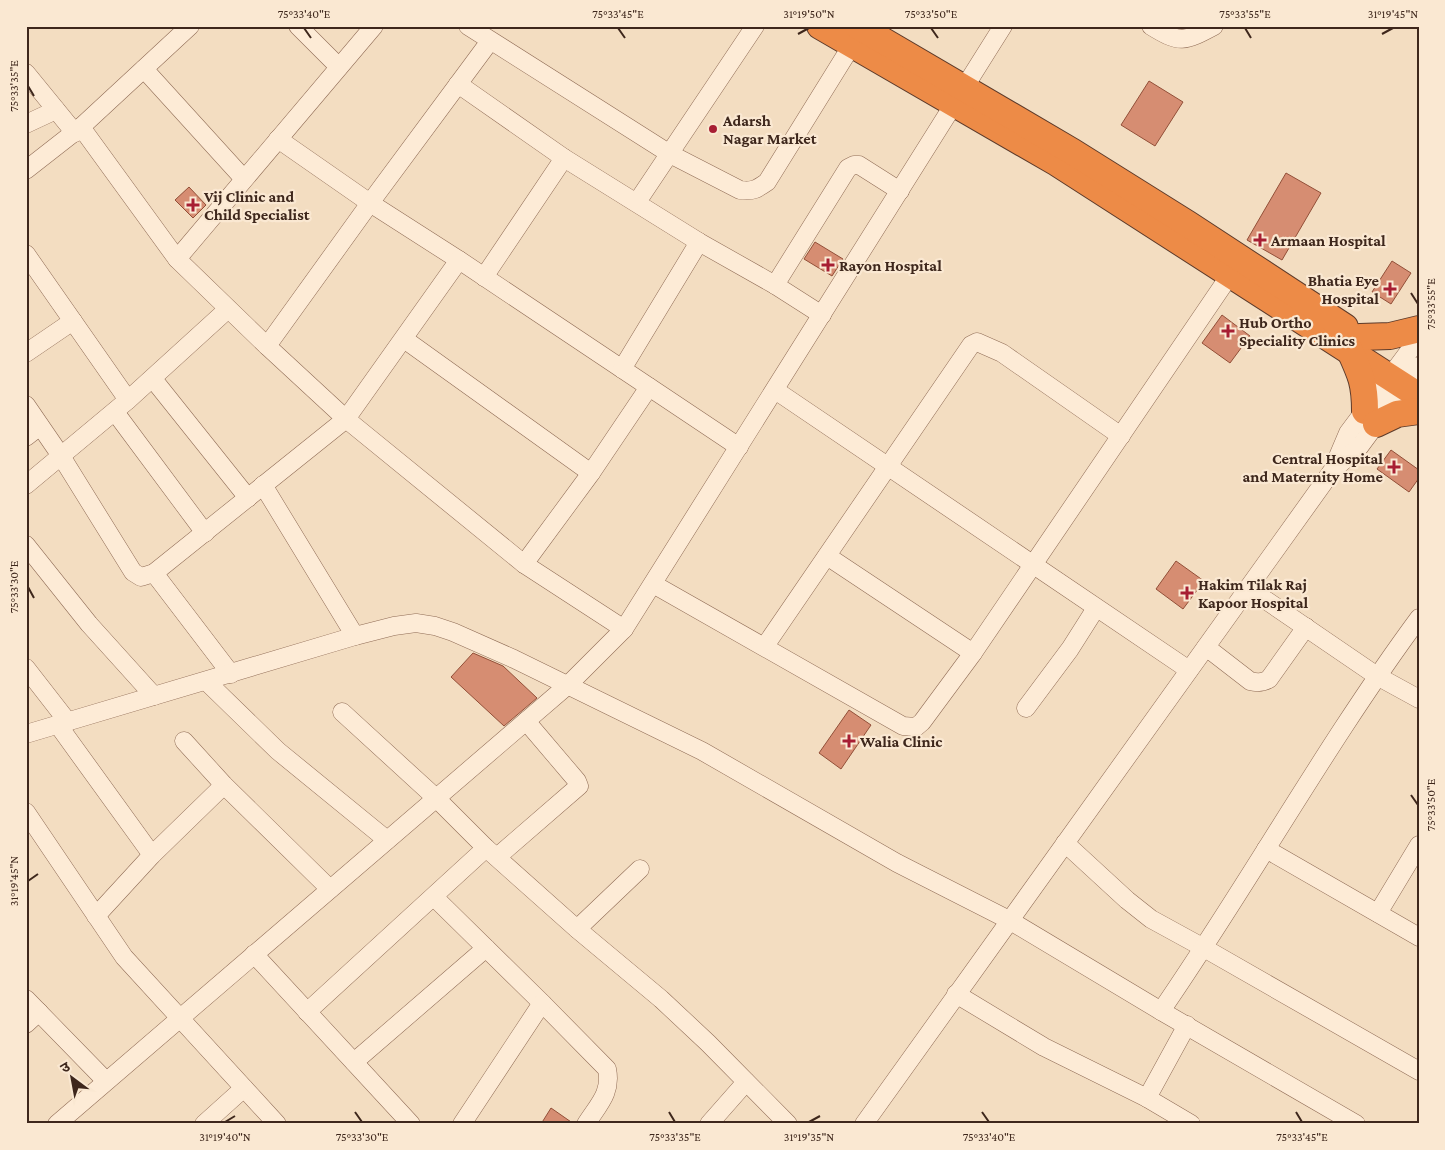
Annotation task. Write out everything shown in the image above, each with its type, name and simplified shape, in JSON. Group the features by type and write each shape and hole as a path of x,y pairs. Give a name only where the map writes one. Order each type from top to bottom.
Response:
{"highway":[{"path":"820,26 855,36 1188,224 1355,344 1370,417 1419,411"},
{"path":"960,96 1057,163 1230,275 1409,376"},
{"path":"1355,344 1419,328"}],"street":[{"path":"26,170 78,130 190,26"},
{"path":"298,26 339,67"},
{"path":"177,259 374,26"},
{"path":"468,26 670,154 740,190 749,192 758,189 766,182 855,36"},
{"path":"637,202 754,26"},
{"path":"57,1124 568,685 624,629 1003,26"},
{"path":"1151,26 1174,39 1185,39 1195,36 1214,26"},
{"path":"267,346 490,41"},
{"path":"144,69 244,179"},
{"path":"26,72 56,110 78,130 177,259 267,346 346,419 524,564 624,629"},
{"path":"458,84 564,158 822,315"},
{"path":"26,124 56,110"},
{"path":"278,140 739,447"},
{"path":"484,277 564,158"},
{"path":"775,285 848,168 859,165 900,191"},
{"path":"622,369 700,242"},
{"path":"26,254 128,400"},
{"path":"26,405 33,431 61,456 133,572 141,577 154,573 346,419 404,340 458,260"},
{"path":"653,584 903,726 916,727 922,722 973,653 1230,275"},
{"path":"26,485 153,379 228,309"},
{"path":"26,353 73,321"},
{"path":"864,1124 1332,472 1360,446 1370,417 1409,376 1419,338"},
{"path":"404,340 591,473"},
{"path":"765,646 971,345 977,342 1002,353 1120,436"},
{"path":"153,379 248,498"},
{"path":"524,564 591,473 649,387"},
{"path":"774,390 1189,670"},
{"path":"115,412 205,533"},
{"path":"263,486 355,636"},
{"path":"26,545 89,624 154,696"},
{"path":"827,556 973,653"},
{"path":"154,573 231,674"},
{"path":"1248,588 1377,676 1419,698"},
{"path":"1026,708 1070,649 1096,608"},
{"path":"1161,1011 1204,948 1377,676 1419,618"},
{"path":"26,734 355,636 394,626 416,623 435,626 453,632 568,685 702,751 897,863 1009,920 1356,1124"},
{"path":"1206,647 1250,681 1263,682 1269,679 1306,627"},
{"path":"26,668 152,855"},
{"path":"206,681 278,751 387,840"},
{"path":"342,712 577,929 661,1000 708,1043 788,1124"},
{"path":"307,1012 434,897 579,786 577,781 526,721"},
{"path":"184,741 224,785 330,889"},
{"path":"96,916 152,855 224,785"},
{"path":"26,812 124,957 277,1124"},
{"path":"1065,843 1127,900 1151,919 1419,1071"},
{"path":"1378,913 1419,845"},
{"path":"1266,849 1419,937"},
{"path":"577,929 640,869"},
{"path":"434,897 606,1069 609,1084 606,1094 586,1124"},
{"path":"354,1062 486,948"},
{"path":"254,954 411,1124"},
{"path":"956,994 1044,1046 1147,1098 1191,1124"},
{"path":"26,998 33,1018 106,1081"},
{"path":"462,1124 542,1003"},
{"path":"1147,1098 1187,1025"},
{"path":"709,1124 746,1082"},
{"path":"204,1124 244,1088"}],"building":[{"path":"1149,81 1183,102 1155,146 1121,125"},
{"path":"1286,173 1321,193 1282,260 1247,240"},
{"path":"189,187 206,205 193,218 175,200"},
{"path":"815,242 843,259 832,276 804,259"},
{"path":"1392,261 1411,273 1391,304 1372,292"},
{"path":"1222,315 1250,336 1230,363 1202,343"},
{"path":"1391,450 1419,470 1419,478 1409,492 1377,469"},
{"path":"1176,561 1204,581 1183,609 1156,589"},
{"path":"473,653 503,666 537,698 504,726 451,677"},
{"path":"849,710 871,725 841,769 819,753"},
{"path":"551,1108 574,1124 541,1124"}],"place":[{"name":"Adarsh Nagar Market","path":"713,129"},
{"name":"Vij Clinic and Child Specialist","path":"193,205"},
{"name":"Armaan Hospital","path":"1260,240"},
{"name":"Rayon Hospital","path":"828,265"},
{"name":"Bhatia Eye Hospital","path":"1390,289"},
{"name":"Hub Ortho Speciality Clinics","path":"1228,331"},
{"name":"Central Hospital and Maternity Home","path":"1394,467"},
{"name":"Hakim Tilak Raj Kapoor Hospital","path":"1187,593"},
{"name":"Walia Clinic","path":"849,741"}]}
